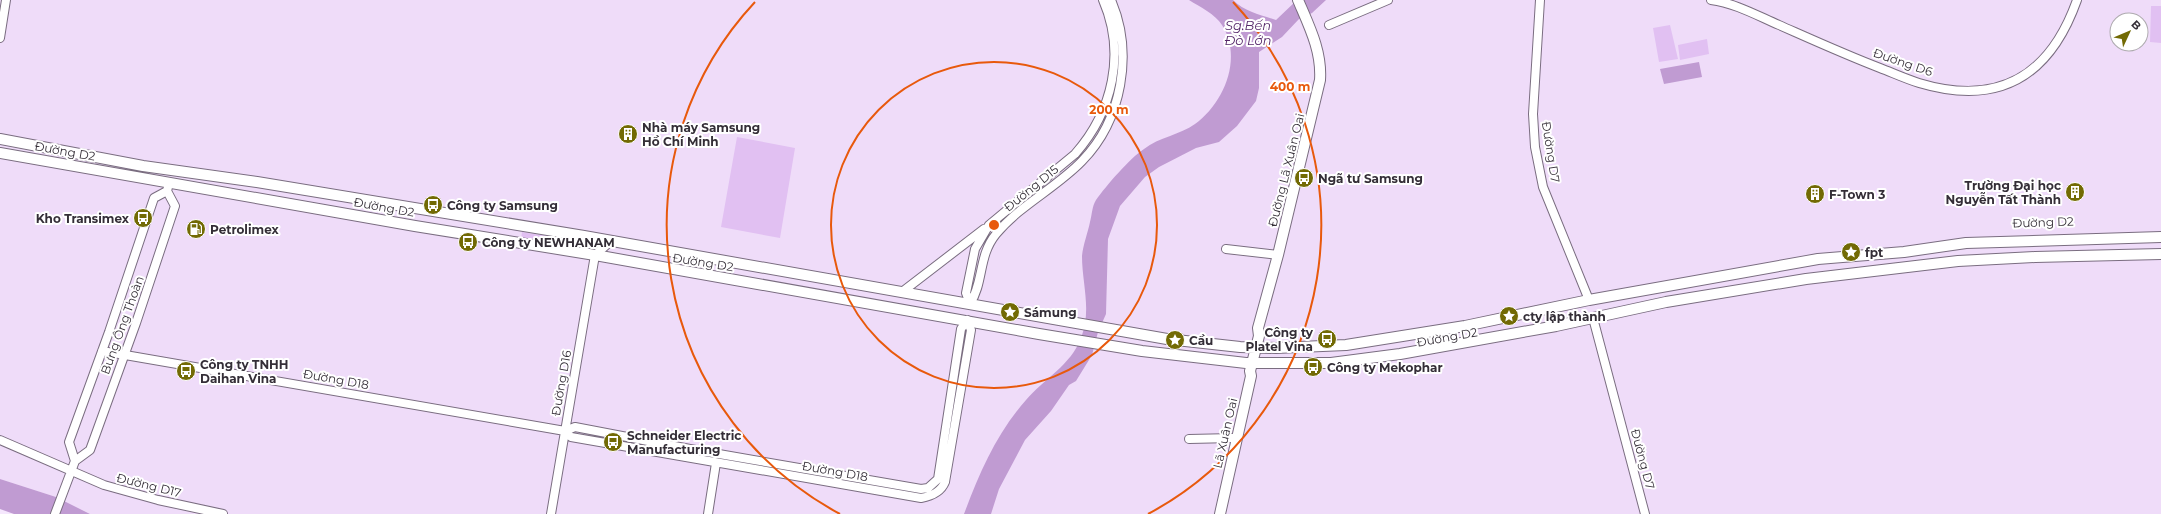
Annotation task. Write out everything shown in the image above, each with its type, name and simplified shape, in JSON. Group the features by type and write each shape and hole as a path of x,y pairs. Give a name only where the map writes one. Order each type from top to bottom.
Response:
{"main road":[{"name":"Đường Lã Xuân Oai","path":"1256,346 1259,336 1258,328 1278,255 1320,80 1320,62 1314,40 1298,0"},
{"name":"Đường D2","path":"3,140 143,166 213,176 218,173 238,176 244,180 584,236 1126,332 1196,343 1240,347 1338,346 1459,328 1588,300 1818,259 1904,252 1966,243 2121,237 2161,237"},
{"name":"Đường D2","path":"0,153 168,187 595,255 1039,334 1142,351 1252,363 1342,361 1400,354 1556,326 1751,288 1809,279 1931,264 2048,256 2161,254"},
{"path":"168,187 171,170"},
{"path":"1928,248 1931,264"},
{"name":"Đường D2","path":"2088,255 2094,260 2161,258"},
{"path":"1780,266 1784,283"},
{"path":"1588,300 1593,318"},
{"path":"967,320 970,304"},
{"name":"Lã Xuân Oai","path":"1221,511 1252,376 1252,363 1256,346"}],"street":[{"path":"0,38 6,0"},
{"name":"Đường D15","path":"970,304 966,293 975,249 990,225 1006,210 1073,156 1095,130 1111,88 1115,65 1115,49 1110,17 1103,0"},
{"name":"Đường D15","path":"970,304 975,295 984,253 996,234 1012,218 1080,163 1102,133 1112,112 1120,87 1123,48 1119,22 1112,0"},
{"path":"1329,25 1388,0"},
{"name":"Đường D7","path":"1540,0 1533,114 1535,148 1543,187 1588,300"},
{"name":"Đường D6","path":"1711,0 1742,9 1855,58 1920,83 1952,89 1981,91 2003,87 2028,73 2045,60 2060,39 2077,0"},
{"path":"1073,156 1080,163"},
{"name":"Bưng Ông Thoàn","path":"55,514 75,461 90,450 124,355 175,206 168,187 154,198 102,351 69,442 75,461"},
{"path":"1006,210 1012,218"},
{"path":"902,292 990,225"},
{"path":"595,255 611,242"},
{"path":"1226,249 1278,255"},
{"name":"Đường D16","path":"551,514 595,255"},
{"name":"Đường D7","path":"1593,318 1645,514"},
{"name":"Đường D18","path":"102,351 565,431 575,427 921,489 928,488 938,479 961,329 967,320"},
{"name":"Đường D18","path":"565,431 571,437 921,498 929,497 942,489 945,482 971,330 967,320"},
{"path":"1189,439 1232,438"},
{"name":"Đường D17","path":"0,440 104,485 158,500 223,514"},
{"path":"708,514 716,462"}],"shaded area":[{"path":"0,0 2161,0 2161,514 90,514 56,497 0,479"},
{"path":"2151,6 2161,6 2161,43 2150,42"},
{"path":"1670,25 1678,59 1659,62 1653,28"},
{"path":"1707,39 1709,54 1680,60 1678,45"},
{"path":"737,137 795,148 780,238 721,227"},
{"path":"522,232 575,241 579,246 577,248 521,239"}],"water":[{"name":"Sg.Bến Đò Lớn","path":"1189,0 1233,0 1248,10 1276,20 1297,0 1326,0 1312,13 1299,19 1282,37 1259,52 1259,88 1256,101 1237,126 1219,142 1196,148 1159,167 1145,177 1120,206 1108,239 1106,314 1098,332 1092,355 1076,381 1069,385 1051,411 1025,440 999,489 991,514 964,514 983,468 1006,426 1033,392 1064,364 1077,348 1086,317 1086,297 1082,266 1083,247 1096,200 1118,173 1138,153 1150,145 1183,131 1195,124 1205,115 1222,92 1230,65 1231,51 1228,38 1222,25 1215,17"},
{"path":"1699,62 1702,77 1664,84 1660,69"},
{"path":"0,479 56,497 90,514 14,514 0,509"}],"place":[{"name":"Nhà máy Samsung Hồ Chí Minh","path":"628,134"},
{"name":"Ngã tư Samsung","path":"1304,178"},
{"name":"Trường Đại học Nguyễn Tất Thành","path":"2075,192"},
{"name":"F-Town 3","path":"1815,194"},
{"name":"Công ty Samsung","path":"433,205"},
{"name":"Kho Transimex","path":"143,218"},
{"name":"Petrolimex","path":"196,229"},
{"name":"Công ty NEWHANAM","path":"468,242"},
{"name":"fpt","path":"1851,252"},
{"name":"Sámung","path":"1010,312"},
{"name":"cty lập thành","path":"1509,316"},
{"name":"Công ty Platel Vina","path":"1327,339"},
{"name":"Cầu","path":"1175,340"},
{"name":"Công ty Mekophar","path":"1313,367"},
{"name":"Công ty TNHH Daihan Vina","path":"186,371"},
{"name":"Schneider Electric Manufacturing","path":"613,442"}]}
